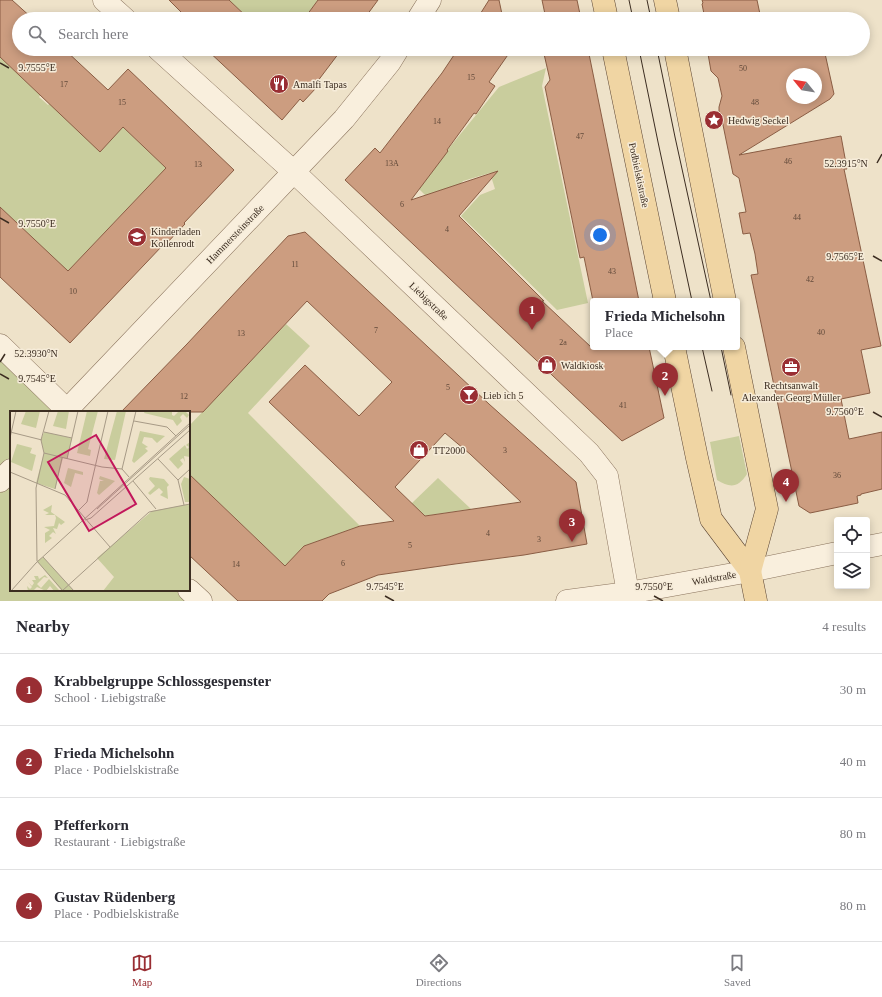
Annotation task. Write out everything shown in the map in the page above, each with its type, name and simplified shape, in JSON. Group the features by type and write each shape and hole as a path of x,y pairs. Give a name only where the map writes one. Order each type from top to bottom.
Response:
{"main road":[{"path":"603,0 606,12"},
{"path":"665,0 668,12"},
{"name":"Podbielskistraße","path":"614,56 664,298"},
{"path":"676,56 724,298"},
{"path":"675,350 711,519 750,572 756,601"},
{"path":"735,350 767,509 750,572"}],"street":[{"path":"104,0 117,12"},
{"path":"422,12 430,0"},
{"name":"Liebigstraße","path":"166,56 294,172 589,453 607,476 628,593"},
{"name":"Hammersteinstraße","path":"66,411 344,119 394,56"},
{"path":"0,345 66,411"},
{"path":"0,481 10,471"},
{"path":"870,546 882,544"},
{"name":"Waldstraße","path":"567,601 628,593 750,572 834,554"},
{"path":"190,591 201,601"}],"green space":[{"path":"229,0 318,0 309,12 242,12"},
{"path":"0,57 34,89 43,92 39,97 48,105 53,101 100,152 123,127 156,158 175,170 146,189 72,267 72,276 0,207"},
{"path":"546,68 542,86 588,303 557,310 461,216 480,195 495,189 490,173 463,181 440,210 417,187 499,87"},
{"path":"286,324 310,346 248,413 360,526 304,546 294,557 297,560 284,574 281,562 190,475 190,425"},
{"path":"0,345 64,411 10,411 10,591 190,591 201,601 0,601"},
{"path":"739,436 747,474 744,479 737,484 730,485 717,480 710,442"},
{"path":"438,478 471,509 397,520 412,503"}],"building":[{"path":"0,0 12,0 25,12 12,12 12,56 72,56 108,90 128,69 234,170 184,223 185,224 164,246 163,245 70,343 0,277 0,207 68,271 166,168 123,127 100,152 0,57"},
{"path":"169,0 229,0 242,12 181,12"},
{"path":"318,0 378,0 369,12 309,12"},
{"path":"489,0 499,0 502,12 481,12"},
{"path":"542,0 577,0 580,12 545,12"},
{"path":"702,0 757,0 760,12 704,12"},
{"path":"213,56 337,56 314,86 316,88 303,102 300,99 282,120"},
{"path":"453,56 507,56 489,82 495,86 476,114 474,113 447,150 448,151 411,200 498,171 459,216 544,301 542,301 590,346 590,350 650,350 664,418 622,441 345,180 375,148 380,153 442,73"},
{"path":"544,56 589,56 638,298 592,298 584,257 580,258 545,87 550,80"},
{"path":"708,56 826,56 834,94 830,99 822,104 822,68 786,68 786,104 822,104 739,155 841,136 847,169 844,169 881,346 861,350 870,393 841,399 849,439 882,432 882,489 857,496 858,503 810,513 799,506 751,275 758,274 755,254 750,233 743,234 739,213 746,212 739,178 733,174 722,120 719,114 722,96 718,78 711,71"},
{"path":"305,232 489,404 576,482 587,544 524,555 378,575 329,594 322,601 238,601 190,556 190,475 285,566 304,546 360,526 394,521 269,402 305,365 359,416 392,382 307,301 203,412 122,411 288,236","holes":["445,433 470,454 521,502 425,516 395,487"]}],"tram line":[{"path":"629,0 632,12"},
{"path":"647,0 650,12"},
{"path":"640,56 691,298"},
{"path":"658,56 710,298"},
{"path":"703,350 712,391"},
{"path":"722,350 731,395"}],"place":[{"name":"Amalfi Tapas","path":"279,84"},
{"name":"Hedwig Seckel","path":"714,120"},
{"name":"Kinderladen Kollenrodt","path":"137,237"},
{"name":"Krabbelgruppe Schlossgespenster","path":"532,330"},
{"name":"Waldkiosk","path":"547,365"},
{"name":"Rechtsanwalt Alexander Georg Müller","path":"791,367"},
{"name":"Lieb ich 5","path":"469,395"},
{"name":"Frieda Michelsohn","path":"665,396"},
{"name":"TT2000","path":"419,450"},
{"name":"Gustav Rüdenberg","path":"786,502"},
{"name":"Pfefferkorn","path":"572,542"}]}
